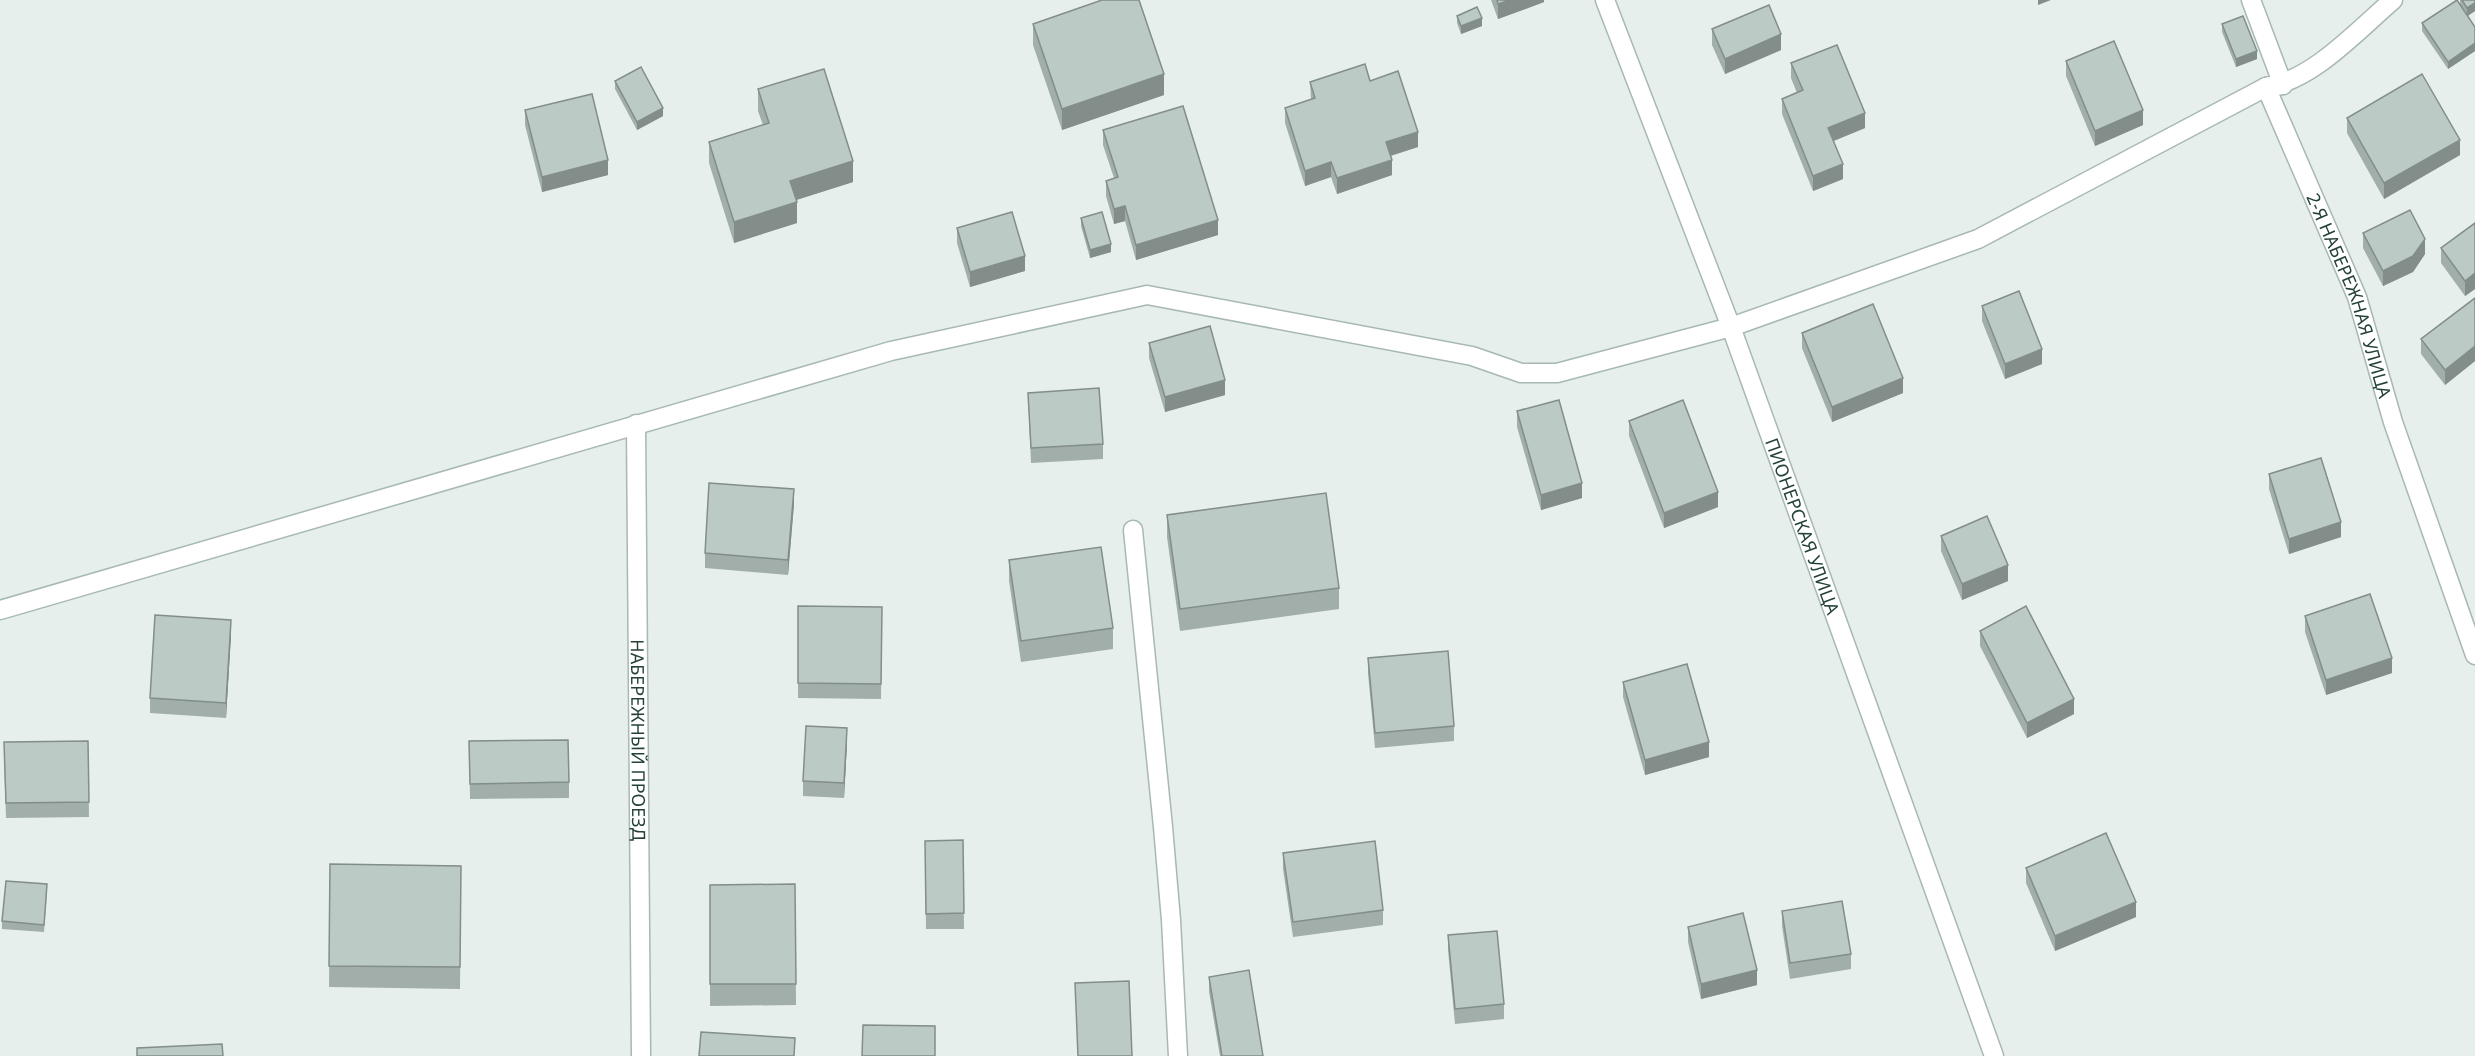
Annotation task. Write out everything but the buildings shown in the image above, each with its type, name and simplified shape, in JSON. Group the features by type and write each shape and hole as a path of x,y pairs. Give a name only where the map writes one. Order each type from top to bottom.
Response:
{"street":[{"name":"ПИОНЕРСКАЯ УЛИЦА","path":"1605,0 1731,327 1994,1056"},
{"name":"2-Я НАБЕРЕЖНАЯ УЛИЦА","path":"2250,0 2275,86 2356,297 2393,422 2475,655"},
{"path":"0,610 891,351 1147,295 1473,356 1521,374 1557,373 1731,327 1978,239 2275,86 2311,70 2393,0"},
{"name":"НАБЕРЕЖНЫЙ ПРОЕЗД","path":"636,424 641,1056"},
{"path":"1133,530 1171,920 1178,1056"}]}
